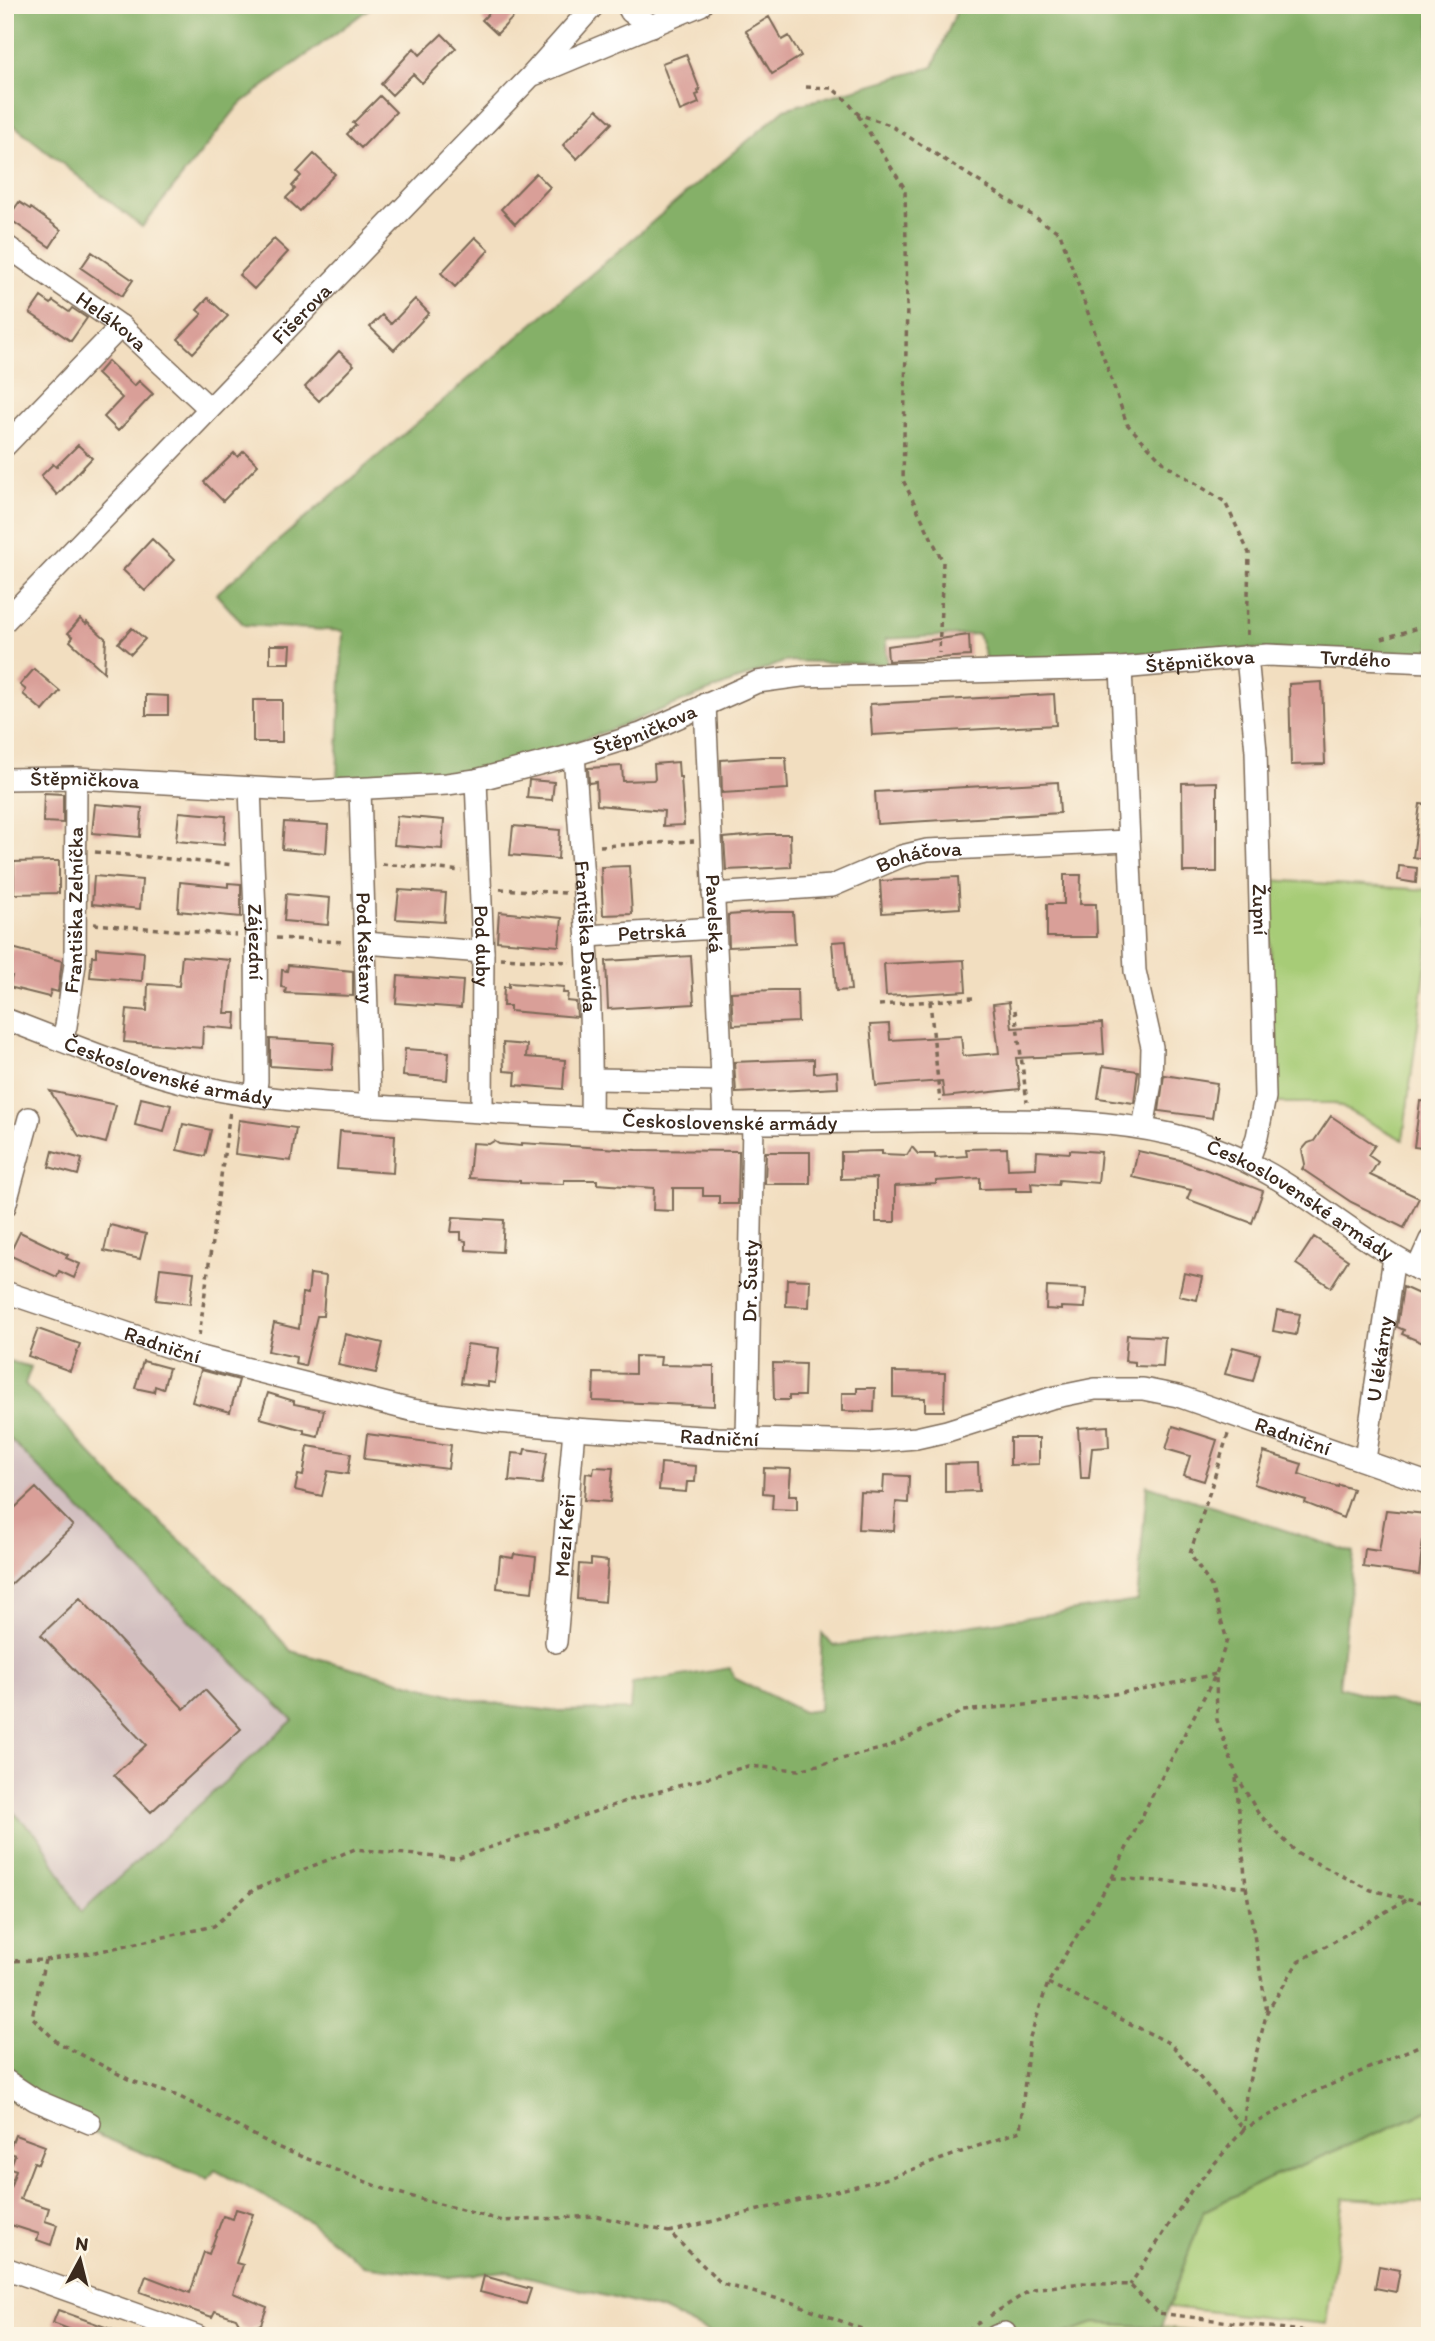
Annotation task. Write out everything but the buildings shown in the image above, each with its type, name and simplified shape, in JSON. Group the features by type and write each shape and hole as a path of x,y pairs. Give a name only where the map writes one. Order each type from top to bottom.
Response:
{"street":[{"name":"Fišerova","path":"5,621 531,76 594,5"},
{"path":"627,5 631,12 652,26"},
{"path":"531,76 701,5"},
{"name":"Helákova","path":"5,246 121,326 209,408"},
{"path":"5,446 121,326"},
{"name":"Štěpničkova","path":"5,779 76,778 310,791 447,785 574,755 641,734 758,682 801,676 1121,668 1282,655"},
{"name":"Tvrdého","path":"1282,655 1430,662"},
{"name":"Župní","path":"1247,656 1256,751 1265,1097 1257,1137 1248,1162"},
{"path":"1121,668 1135,971 1152,1047 1151,1083 1143,1128"},
{"name":"Pavelská","path":"705,704 724,1123"},
{"name":"Františka Davida","path":"574,755 589,963 592,1118"},
{"name":"Františka Zelníčka","path":"62,1040 75,964 76,778"},
{"name":"Pod duby","path":"476,780 483,954 482,1112"},
{"name":"Zájezdní","path":"250,788 256,937 257,1081 254,1096"},
{"name":"Pod Kaštany","path":"360,790 370,1105"},
{"name":"Boháčova","path":"713,894 832,886 902,856 927,850 1128,841"},
{"name":"Petrská","path":"587,936 715,928"},
{"path":"365,943 483,954"},
{"name":"Československé armády","path":"5,1019 166,1078 254,1096 482,1112 724,1123 1052,1120 1143,1128 1201,1143 1248,1162 1286,1184 1394,1257 1423,1272"},
{"path":"592,1079 722,1081"},
{"path":"5,1206 29,1118"},
{"name":"Dr. Šusty","path":"747,1439 753,1123"},
{"path":"1423,1272 1430,1240"},
{"name":"U lékárny","path":"1365,1460 1394,1257"},
{"name":"Radniční","path":"5,1292 189,1354 411,1410 487,1421 747,1439 869,1442 916,1438 947,1431 1051,1398 1095,1389 1143,1389 1234,1416 1430,1485"},
{"name":"Mezi Keři","path":"556,1642 575,1429"},
{"path":"5,2080 35,2100 90,2123"},
{"path":"5,2268 197,2336"}],"path":[{"path":"806,87 832,88 845,99 858,114 905,189 904,480 943,562 938,672"},
{"path":"858,114 890,125 1060,233 1127,424 1165,464 1225,502 1249,553 1247,656"},
{"path":"581,848 711,840"},
{"path":"75,851 253,866"},
{"path":"362,863 584,894"},
{"path":"75,923 365,943"},
{"path":"483,954 589,963"},
{"path":"879,1005 973,999"},
{"path":"930,1001 940,1108"},
{"path":"1015,1010 1027,1103"},
{"path":"198,1347 230,1113"},
{"path":"45,1959 32,2017 57,2042 132,2081 178,2096 276,2147 387,2190 503,2221 596,2216 669,2232 889,2178 1020,2131 1029,2040 1048,1983 1112,1878 1216,1674 1227,1640 1211,1586 1190,1554 1234,1416"},
{"path":"1216,1674 1217,1720 1236,1774 1258,1813 1298,1854 1371,1890 1430,1904"},
{"path":"5,1961 96,1952 214,1926 253,1890 355,1849 456,1859 626,1801 748,1766 799,1770 888,1747 963,1711 1066,1701 1147,1689 1216,1674"},
{"path":"1236,1774 1245,1887 1267,2012"},
{"path":"1112,1878 1245,1887"},
{"path":"1244,2129 1246,2093 1267,2012 1298,1962 1408,1899"},
{"path":"1048,1983 1171,2044 1244,2129"},
{"path":"1130,2285 1191,2191 1244,2129 1303,2097 1430,2041"},
{"path":"669,2232 722,2284 794,2303 880,2336"},
{"path":"939,2336 962,2333 1032,2289 1083,2283 1130,2285 1158,2313 1340,2336"}],"shaded area":[{"path":"5,1434 194,1625 294,1720 80,1912 41,1839 5,1804"}],"green space":[{"path":"5,5 374,5 239,105 142,227 5,118"},
{"path":"959,5 1430,5 1430,659 1252,649 986,660 978,634 886,639 887,664 786,661 610,730 490,771 337,778 343,631 244,625 216,594 785,109 933,67"},
{"path":"1269,880 1430,890 1430,933 1403,1140 1334,1103 1274,1103"},
{"path":"5,1360 31,1367 25,1384 123,1488 242,1597 291,1651 471,1700 552,1711 630,1710 632,1684 730,1668 734,1678 803,1712 819,1710 822,1633 833,1646 1137,1601 1147,1485 1354,1553 1339,1687 1408,1706 1430,1708 1430,2109 1270,2178 1204,2211 1161,2327 1095,2323 1057,2336 716,2336 662,2310 505,2271 449,2277 364,2266 307,2220 215,2170 208,2179 5,2098 5,1876 8,1870 5,1851 5,1804 41,1839 81,1912 293,1720 194,1625 5,1434"},
{"path":"1430,2109 1430,2203 1344,2198 1326,2324 1168,2307 1204,2211 1270,2178"},
{"path":"1095,2323 1161,2327 1241,2336 1057,2336"}]}
